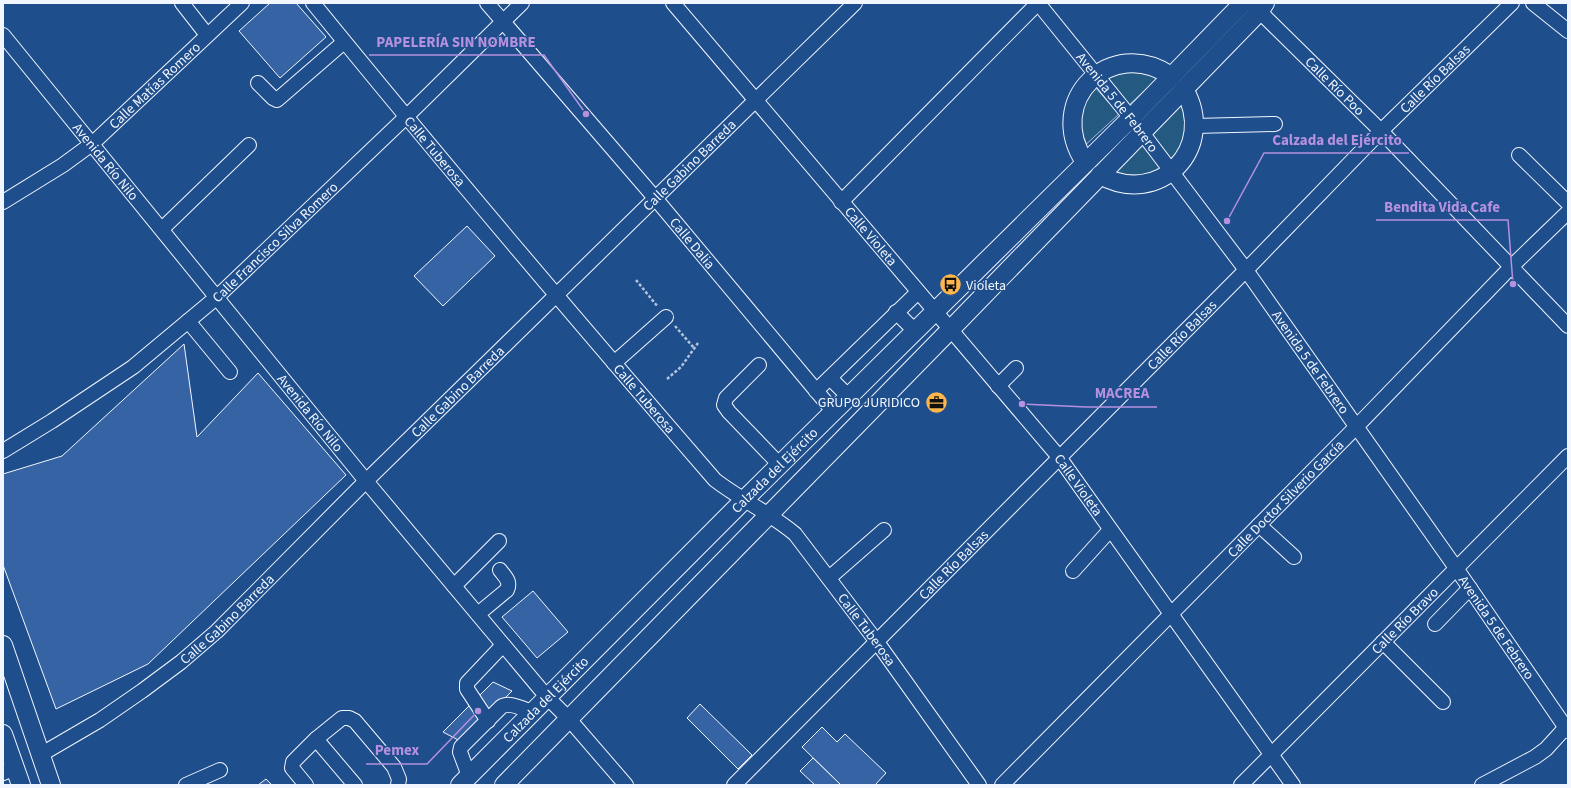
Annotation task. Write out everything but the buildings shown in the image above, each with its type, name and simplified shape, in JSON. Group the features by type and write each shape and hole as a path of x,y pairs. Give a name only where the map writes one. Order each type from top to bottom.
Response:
{"main road":[{"name":"Calzada del Ejército","path":"465,780 744,500 1131,118 1171,76 1254,5"},
{"name":"Calzada del Ejército","path":"504,785 1184,89 1254,5"},
{"path":"1085,162 1079,153 1073,134 1072,118 1076,103 1084,88 1096,75 1117,65 1132,63 1150,65 1171,76"},
{"path":"1100,175 1117,183 1133,186 1147,184 1172,172 1186,156 1192,142 1194,126 1193,111 1184,89"},
{"path":"3,645 50,785"},
{"path":"3,734 9,771 21,785"}],"street":[{"path":"182,3 207,35"},
{"name":"Calle Matías Romero","path":"3,202 63,165 92,143 242,3"},
{"name":"Calle Tuberosa","path":"313,3 406,117 715,480 796,534 877,642 979,785"},
{"name":"Calle Dalia","path":"487,3 656,198 834,412"},
{"name":"Calle Francisco Silva Romero","path":"3,451 58,417 133,367 217,297 406,117 522,3"},
{"name":"Calle Violeta","path":"672,3 1059,457 1293,785"},
{"name":"Calle Gabino Barreda","path":"40,755 100,720 142,691 181,662 216,631 854,3"},
{"name":"Calle Violeta","path":"841,202 1038,3"},
{"name":"Avenida 5 de Febrero","path":"1038,3 1131,118 1246,270 1567,728"},
{"name":"Calle Río Balsas","path":"734,785 1246,270 1381,131 1512,3"},
{"path":"1533,3 1568,31"},
{"name":"Calle Río Poo","path":"1254,5 1381,131 1568,326"},
{"name":"Avenida Río Nilo","path":"3,34 366,482 548,697 626,785"},
{"path":"258,83 277,100 344,42"},
{"path":"1194,126 1276,124"},
{"path":"162,229 249,145"},
{"path":"1519,156 1568,203"},
{"name":"Calle Doctor Silverio García","path":"1002,785 1356,427 1511,267 1568,212"},
{"path":"816,391 918,292"},
{"path":"896,312 915,331"},
{"path":"614,363 666,316"},
{"path":"188,321 230,372"},
{"path":"759,365 726,398 724,405 780,465"},
{"path":"998,386 1016,368"},
{"path":"830,378 849,397"},
{"name":"Calle Río Bravo","path":"1241,785 1568,456"},
{"path":"1259,525 1294,557"},
{"path":"829,578 884,530"},
{"path":"1073,571 1110,530"},
{"path":"454,586 499,541"},
{"path":"478,614 507,590 509,581 500,570"},
{"path":"1435,624 1470,588"},
{"path":"1383,642 1444,702"},
{"path":"488,721 467,689 468,683 504,645"},
{"path":"465,780 460,752 461,747 501,707 507,705 532,712"},
{"path":"306,785 292,768 293,762 316,739 342,718 348,718 355,721 394,767 400,779 398,785"},
{"path":"1484,784 1535,758 1567,728"},
{"path":"316,739 355,785"},
{"path":"186,785 220,770"}],"path":[{"path":"667,379 681,367 698,343"}],"shaded area":[{"path":"1113,69 1162,74 1126,108 1101,78"},
{"path":"1093,85 1119,114 1081,149 1074,130"},
{"path":"1178,98 1183,105 1187,138 1171,161 1146,130"},
{"path":"1139,141 1165,174 1107,176"}],"place":[{"name":"PAPELERÍA SIN NOMBRE","path":"586,114"},
{"name":"Calzada del Ejército","path":"1227,221"},
{"name":"Bendita Vida Cafe","path":"1513,284"},
{"name":"Violeta","path":"951,285"},
{"name":"GRUPO JURIDICO","path":"936,402"},
{"name":"MACREA","path":"1022,404"},
{"name":"Pemex","path":"478,711"}]}
